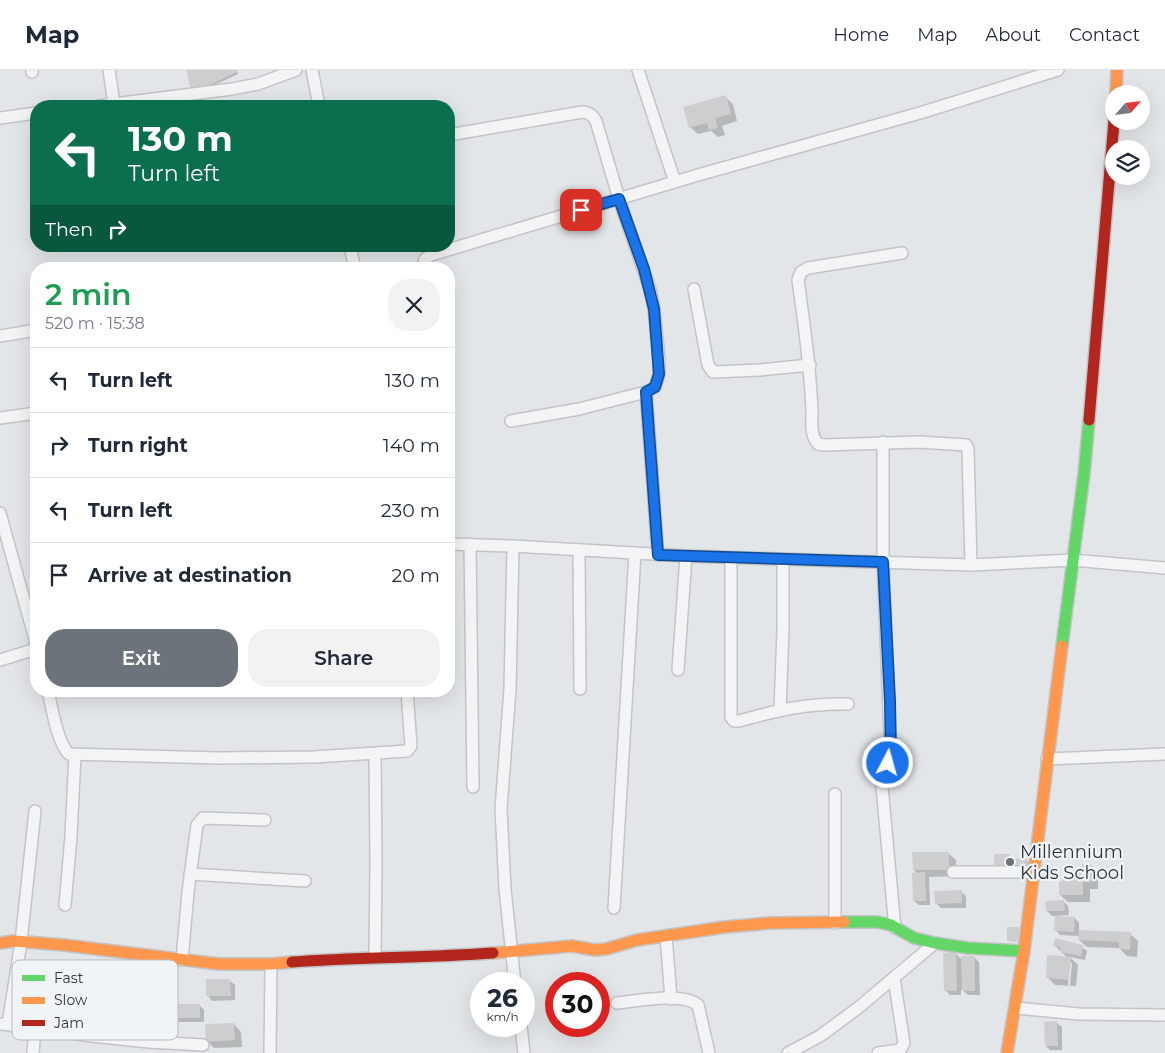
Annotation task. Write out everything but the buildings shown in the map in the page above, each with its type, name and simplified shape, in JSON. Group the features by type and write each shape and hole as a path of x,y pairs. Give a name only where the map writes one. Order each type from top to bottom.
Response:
{"street":[{"path":"109,70 113,100"},
{"path":"145,100 258,84 296,70"},
{"path":"312,70 318,100"},
{"path":"638,70 676,182"},
{"path":"455,248 676,182 920,113 1058,70"},
{"path":"1116,85 1117,70"},
{"path":"455,134 582,112 588,112 592,115 596,121 619,199 644,269 654,309 659,374 655,387 646,392 579,409 511,421"},
{"path":"0,118 30,114"},
{"path":"1007,1053 1024,951 1084,474 1113,130"},
{"path":"424,262 425,259 432,255 442,252"},
{"path":"902,253 808,268 802,272 798,280 810,365 812,431 818,444 919,442 966,445 968,448 971,565"},
{"path":"694,288 708,365 714,372 810,365"},
{"path":"0,336 30,331"},
{"path":"646,392 658,555"},
{"path":"0,418 30,414"},
{"path":"883,442 883,562 891,760 880,765 895,928"},
{"path":"0,513 30,621"},
{"path":"455,544 658,555 971,565 1072,560 1165,568"},
{"path":"470,544 473,787"},
{"path":"513,546 510,689 502,809 505,890 514,972"},
{"path":"579,550 580,689"},
{"path":"614,908 635,553"},
{"path":"678,670 686,556"},
{"path":"732,558 731,717 734,721 803,705 848,704"},
{"path":"780,710 784,559"},
{"path":"0,660 30,651"},
{"path":"50,697 63,745 70,754 228,758 314,757 400,753 407,751 411,746 407,697"},
{"path":"374,958 376,862 375,754"},
{"path":"1048,759 1165,754"},
{"path":"65,905 75,755"},
{"path":"835,794 835,922"},
{"path":"17,960 21,942 35,811"},
{"path":"182,960 190,874 197,825 203,818 265,820"},
{"path":"953,872 1033,872"},
{"path":"190,874 304,881"},
{"path":"0,943 21,942 64,945 219,964 271,964 342,958 439,957 572,946 606,950 637,940 725,927 771,923 877,922 891,925 914,938 935,943 968,948 1024,951"},
{"path":"666,936 671,999"},
{"path":"788,1053 820,1036 858,1008 935,943"},
{"path":"270,1053 271,964"},
{"path":"878,1053 900,1050 904,1043 894,978"},
{"path":"4,1024 12,985"},
{"path":"617,1003 671,999 687,1000 698,1005 709,1053"},
{"path":"1015,1008 1079,1014 1165,1015"},
{"path":"522,1037 524,1053"},
{"path":"32,1053 34,1040"},
{"path":"131,1040 203,1045"}],"traffic: fast":[{"path":"1062,646 1089,420"},
{"path":"844,922 877,922 891,925 914,938 935,943 968,948 1024,951"}],"traffic: slow":[{"path":"1116,85 1117,70"},
{"path":"1007,1053 1024,951 1062,646"},
{"path":"493,953 572,946 595,950 606,949 637,940 725,927 771,923 844,922"},
{"path":"0,943 14,941 64,945 219,964 292,962"}],"traffic: jam":[{"path":"1089,420 1113,130"},
{"path":"292,962 493,953"}],"place":[{"name":"Millennium Kids School","path":"1010,862"}],"route":[{"path":"581,210 619,199 650,288 654,309 659,374 655,387 646,392 658,555 883,562 890,702 891,760 888,763"}]}
